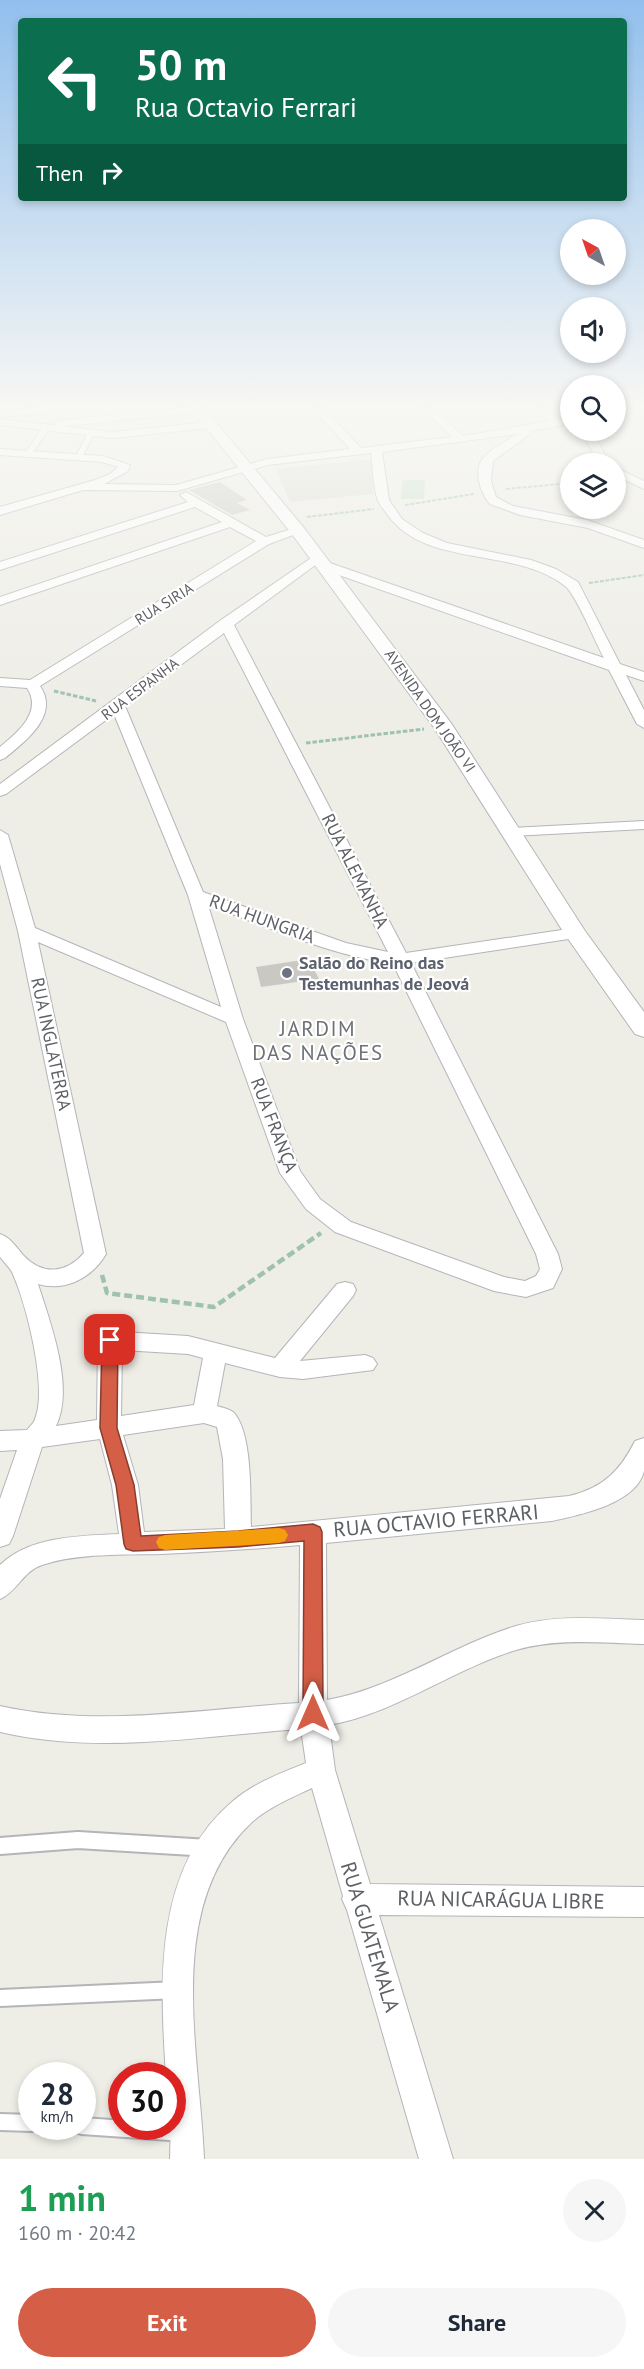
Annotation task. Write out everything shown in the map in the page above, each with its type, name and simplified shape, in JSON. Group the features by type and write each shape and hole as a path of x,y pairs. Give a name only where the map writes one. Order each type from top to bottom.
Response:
{"street":[{"path":"0,566 178,509"},
{"path":"206,509 265,541"},
{"name":"AVENIDA DOM JOÃO VI","path":"280,509 444,727 576,933 644,1029"},
{"path":"388,509 403,526 423,537 465,550 536,565 565,578 573,585 644,724"},
{"path":"517,509 596,526 644,544"},
{"path":"0,601 230,523"},
{"name":"RUA SIRIA","path":"34,686 293,525"},
{"path":"323,565 365,584 410,594 644,677"},
{"name":"RUA ESPANHA","path":"278,585 323,565"},
{"name":"RUA ESPANHA","path":"0,791 118,706 278,585 323,565"},
{"path":"343,592 365,584"},
{"name":"RUA ALEMANHA","path":"226,623 400,959 547,1254 551,1269 545,1282"},
{"path":"0,682 34,686 41,706 36,718 22,735 0,755"},
{"name":"RUA FRANÇA","path":"118,706 196,895 234,1019 290,1173 313,1204 343,1227 378,1242 502,1285 526,1288 545,1282"},
{"path":"0,744 22,735"},
{"name":"RUA INGLATERRA","path":"0,835 27,931 95,1254"},
{"name":"RUA HUNGRIA","path":"196,895 340,947 368,955 400,959 576,933"},
{"path":"27,931 234,1019"},
{"path":"0,1242 21,1267 36,1315 49,1378 50,1402 47,1420 33,1439 0,1536"},
{"path":"21,1267 50,1279 67,1277 81,1271 95,1254"},
{"path":"280,1368 345,1290"},
{"path":"133,1544 125,1485 109,1428 111,1336 188,1345 280,1368 325,1370 365,1364"},
{"path":"204,1413 216,1352"},
{"path":"0,1441 33,1439 204,1413 221,1417 228,1425 237,1478 238,1539"},
{"name":"RUA OCTAVIO FERRARI","path":"0,1587 7,1574 23,1561 48,1552 133,1544 238,1539 552,1510 589,1504 615,1490 634,1469 644,1448"},
{"name":"RUA GUATEMALA","path":"313,1532 313,1713 321,1770 357,1899 436,2159"},
{"path":"0,1719 42,1729 84,1730 185,1725 313,1713 351,1707 519,1637 556,1632 644,1632"},
{"path":"187,2146 177,1955 181,1927 194,1883 210,1848 243,1812 321,1770"},
{"name":"RUA NICARÁGUA LIBRE","path":"357,1899 644,1902"}],"lane":[{"path":"512,832 644,825"},
{"path":"0,1846 20,1842 81,1841 210,1848"},
{"path":"0,1998 179,1990"},
{"path":"0,2122 18,2123"},
{"path":"96,2129 187,2146"}],"path":[{"path":"293,525 378,509"},
{"path":"573,585 644,575"},
{"path":"34,686 118,706"},
{"path":"291,745 444,727"},
{"path":"95,1254 107,1293 214,1307 337,1222"}],"building":[{"path":"221,509 250,510 232,515"},
{"name":"Salão do Reino das Testemunhas de Jeová","path":"309,959 319,979 261,987 256,967"}],"slow traffic":[{"path":"165,1542 279,1535"}],"place":[{"name":"Salão do Reino das Testemunhas de Jeová","path":"287,973"}],"district":[{"name":"JARDIM DAS NAÇÕES","path":"318,1041"}],"route":[{"path":"110,1340 109,1428 125,1485 133,1544 238,1539 313,1532 313,1713"}]}
